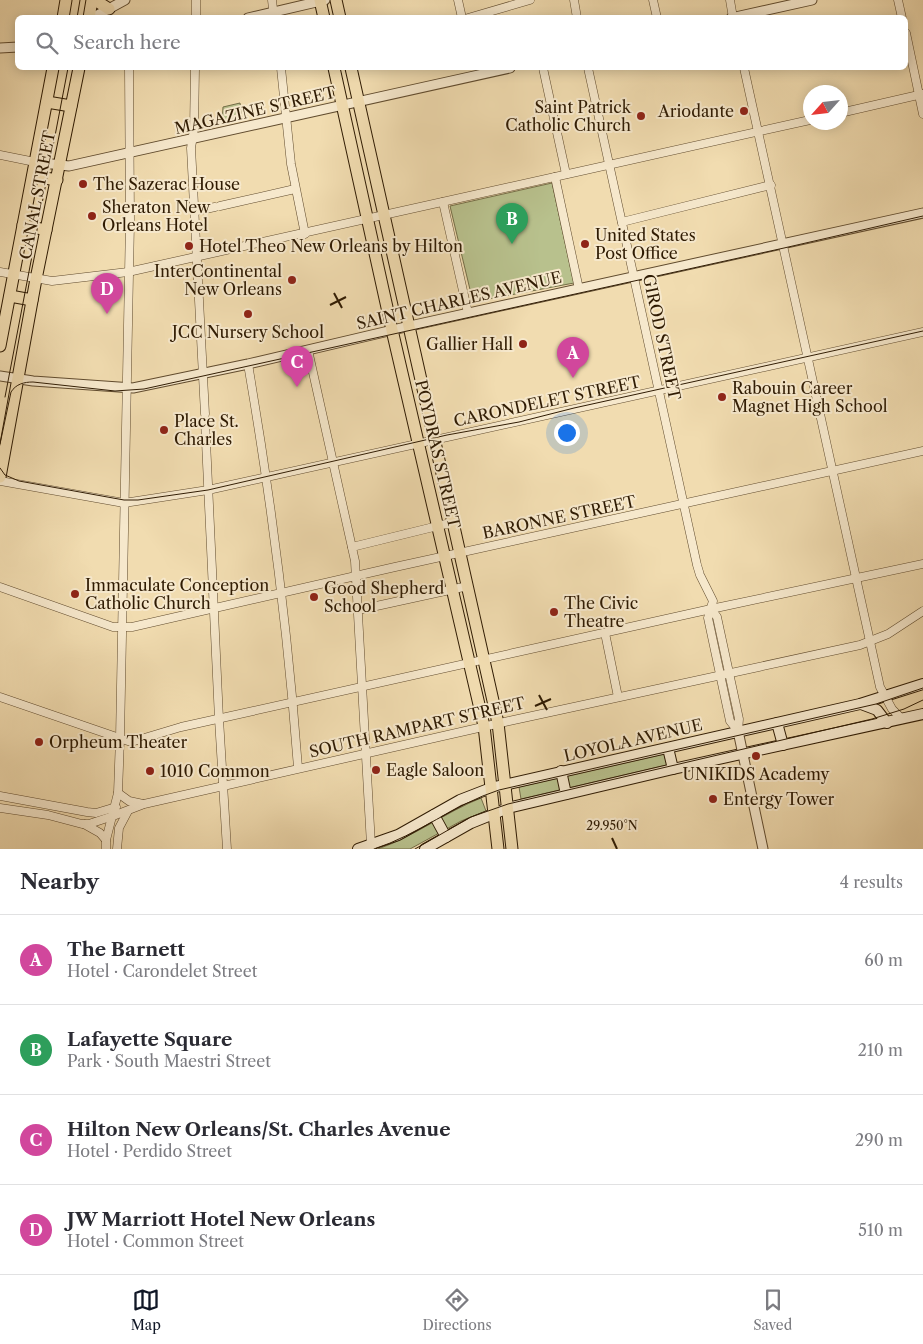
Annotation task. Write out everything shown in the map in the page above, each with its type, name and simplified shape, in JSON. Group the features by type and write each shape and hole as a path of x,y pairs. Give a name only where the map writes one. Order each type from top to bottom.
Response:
{"main road":[{"path":"64,15 66,0"},
{"path":"92,15 94,0 109,9"},
{"path":"321,0 324,15"},
{"path":"336,0 339,15"},
{"name":"CANAL STREET","path":"0,346 54,70"},
{"name":"CANAL STREET","path":"0,479 36,279 79,70"},
{"name":"POYDRAS STREET","path":"334,70 392,330 484,726 498,849"},
{"name":"POYDRAS STREET","path":"351,70 498,723 512,849"},
{"path":"47,102 71,106"},
{"path":"357,168 373,165"},
{"path":"33,176 56,180"},
{"path":"23,225 46,230"},
{"path":"10,296 32,300"},
{"path":"405,387 423,384"},
{"name":"LOYOLA AVENUE","path":"358,849 371,847 398,835 460,800 491,788 860,704 923,684"},
{"path":"860,704 876,710 888,723"},
{"path":"425,849 471,823 494,812 508,808 673,769 888,723 923,712"},
{"path":"777,723 783,745"},
{"path":"668,748 673,769"},
{"path":"561,772 566,794"},
{"path":"434,815 446,837"}],"street":[{"path":"97,15 125,0"},
{"path":"196,0 196,15"},
{"path":"272,0 274,15 321,0"},
{"path":"458,0 461,15"},
{"path":"478,15 530,0"},
{"path":"574,0 576,15"},
{"path":"653,0 656,15"},
{"path":"730,0 733,15"},
{"path":"742,15 812,0"},
{"path":"898,0 901,15"},
{"path":"908,41 921,94 923,114"},
{"path":"0,48 15,46"},
{"path":"106,849 106,840 116,807 118,793 120,738 130,222 128,153 129,70"},
{"path":"195,70 193,139 191,148 196,211 219,719 227,849"},
{"path":"281,70 291,164 305,234"},
{"path":"543,70 566,174"},
{"name":"GIROD STREET","path":"588,70 697,565 713,601 708,618 730,721 738,731"},
{"path":"744,70 880,687 884,697 895,712 906,718"},
{"name":"MAGAZINE STREET","path":"35,162 69,166 343,106 474,71"},
{"path":"848,111 921,94"},
{"path":"0,272 52,281 128,272 803,122"},
{"path":"0,155 35,162"},
{"path":"555,177 579,289"},
{"path":"622,222 771,185"},
{"path":"196,211 295,189"},
{"path":"443,202 468,313"},
{"name":"SAINT CHARLES AVENUE","path":"0,376 126,388 248,364 392,330 923,213"},
{"name":"CARONDELET STREET","path":"0,479 124,502 208,490 923,332"},
{"path":"308,350 352,547 356,576 371,847"},
{"path":"248,364 282,592 298,768"},
{"name":"BARONNE STREET","path":"0,587 113,627 132,627 282,592 923,451"},
{"path":"352,547 454,522"},
{"path":"0,698 131,742 219,719 711,609 923,564"},
{"path":"358,610 468,586"},
{"name":"GIROD STREET","path":"711,609 717,617 729,672 739,719 738,731 763,849"},
{"name":"SOUTH RAMPART STREET","path":"0,808 48,815 82,824 89,824 144,804 298,768 870,642 900,627 923,610"},
{"path":"605,633 618,697"},
{"path":"118,793 129,801 144,804"},
{"path":"0,796 96,813 116,807"},
{"path":"117,849 119,828 129,810"},
{"path":"82,824 100,833 106,840"}],"green space":[{"path":"240,103 242,119 222,124 223,107"},
{"path":"552,183 574,283 473,302 450,206"},
{"path":"664,754 667,765 521,799 519,787"},
{"path":"481,798 486,811 461,821 410,849 378,849 405,838"}],"tram line":[{"path":"78,15 80,0"},
{"path":"5,397 68,70"},
{"path":"0,444 11,392 15,387 23,383 33,382 115,391 144,389 923,216"},
{"path":"0,468 5,475 19,481 124,500 138,500 208,490 447,435 519,422 574,408 923,331"},
{"path":"374,849 406,836 467,803 499,790 876,704 923,688"},
{"path":"415,849 471,817 508,804 872,719 904,709 923,700"}],"place":[{"name":"Ariodante","path":"744,111"},
{"name":"Saint Patrick Catholic Church","path":"641,116"},
{"name":"The Sazerac House","path":"83,184"},
{"name":"Sheraton New Orleans Hotel","path":"92,216"},
{"name":"Lafayette Square","path":"512,244"},
{"name":"United States Post Office","path":"585,244"},
{"name":"Hotel Theo New Orleans by Hilton","path":"189,246"},
{"name":"InterContinental New Orleans","path":"292,280"},
{"name":"JW Marriott Hotel New Orleans","path":"107,314"},
{"name":"JCC Nursery School","path":"248,314"},
{"name":"Gallier Hall","path":"523,344"},
{"name":"The Barnett","path":"573,378"},
{"name":"Hilton New Orleans/St. Charles Avenue","path":"297,387"},
{"name":"Rabouin Career Magnet High School","path":"722,397"},
{"name":"Place St. Charles","path":"164,430"},
{"name":"Immaculate Conception Catholic Church","path":"75,594"},
{"name":"Good Shepherd School","path":"314,597"},
{"name":"The Civic Theatre","path":"554,612"},
{"name":"Orpheum Theater","path":"39,742"},
{"name":"UNIKIDS Academy","path":"756,756"},
{"name":"Eagle Saloon","path":"376,770"},
{"name":"1010 Common","path":"150,771"},
{"name":"Entergy Tower","path":"713,799"}]}
